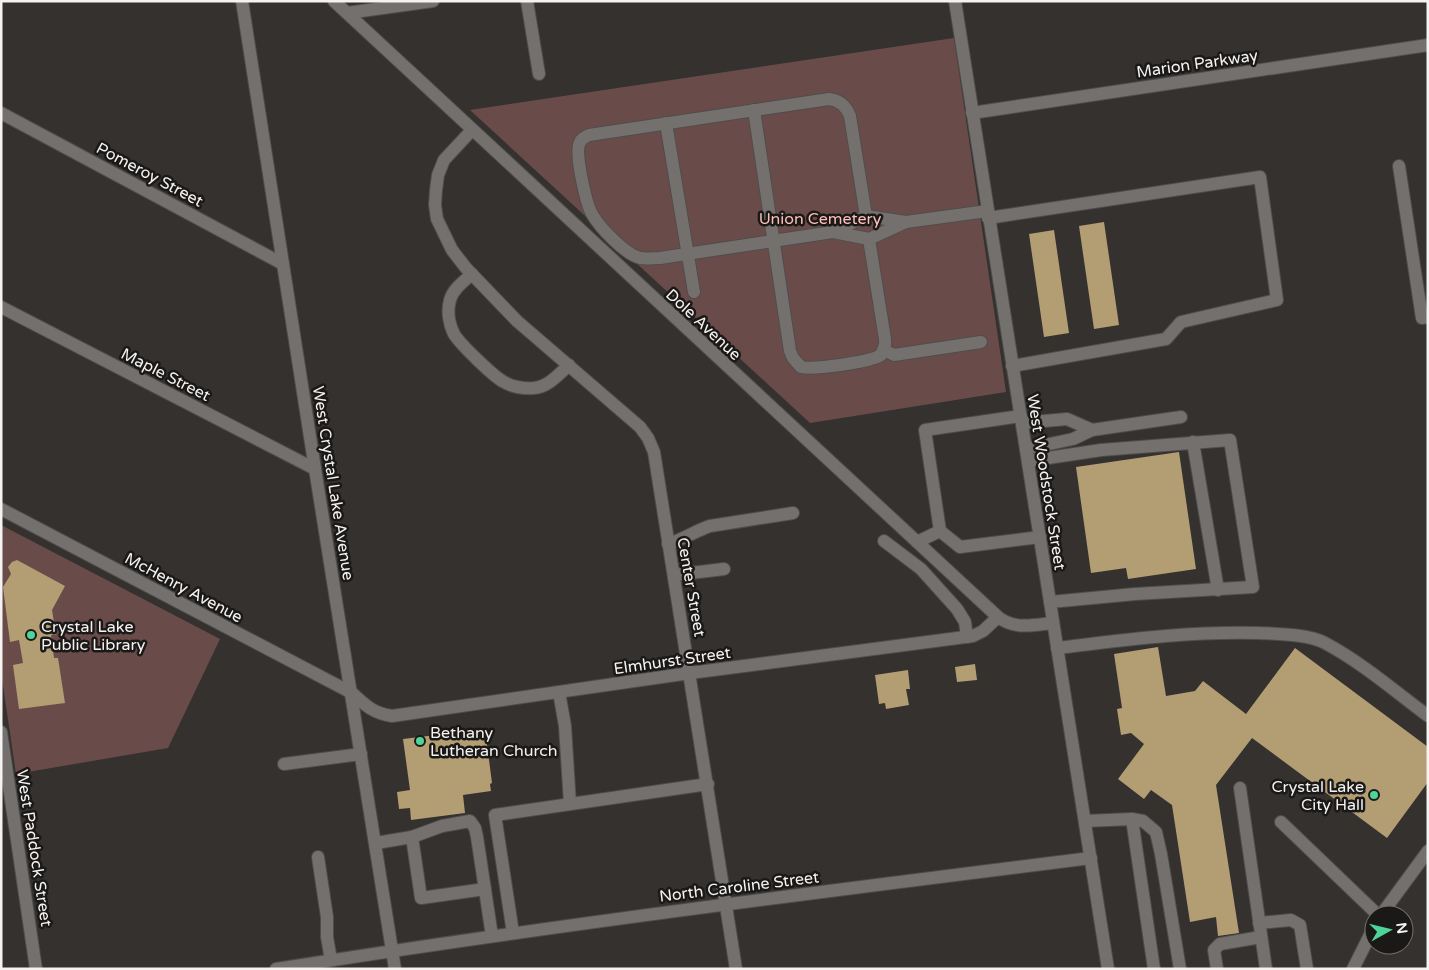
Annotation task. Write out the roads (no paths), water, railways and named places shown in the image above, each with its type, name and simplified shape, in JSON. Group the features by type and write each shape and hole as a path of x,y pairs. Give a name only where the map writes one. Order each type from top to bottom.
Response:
{"street":[{"name":"West Crystal Lake Avenue","path":"242,1 395,969"},
{"name":"Dole Avenue","path":"334,1 998,617 1007,624 1015,625 1053,623"},
{"path":"347,14 433,1"},
{"path":"527,1 539,74"},
{"name":"West Woodstock Street","path":"955,1 1108,969"},
{"name":"Marion Parkway","path":"972,112 1428,45"},
{"path":"866,216 850,116 845,105 835,100 830,99 589,135 580,142 578,154 588,206 597,221 613,239 628,252 641,258 660,258 833,232 866,216 906,222 988,214 1260,177 1277,300 1181,322 1166,339 1012,366"},
{"path":"754,110 790,351 792,358 800,367 811,368 876,358 884,350 885,339 869,239"},
{"name":"Pomeroy Street","path":"1,113 283,264"},
{"path":"666,123 694,292"},
{"name":"Center Street","path":"472,130 444,160 438,175 435,205 437,219 443,234 452,250 472,274 517,321 628,415 648,438 658,466 658,484 708,784 736,969"},
{"path":"1399,166 1422,318 1428,317"},
{"path":"833,232 869,239 906,222"},
{"path":"472,274 453,292 449,302 449,319 455,335 492,374 506,384 535,388 548,384 569,365"},
{"name":"Maple Street","path":"1,307 315,469"},
{"path":"884,350 894,355 981,342"},
{"path":"1027,455 1073,439 1092,430 1181,417"},
{"path":"1040,537 960,547 940,531 926,430 1021,420 1067,419 1092,430"},
{"path":"1027,455 1230,440 1252,587 1135,594 1050,602"},
{"path":"1193,442 1218,590"},
{"name":"McHenry Avenue","path":"1,509 352,693"},
{"path":"668,544 687,538 698,530 710,526 793,513"},
{"path":"917,542 940,531"},
{"path":"884,541 921,569 957,609 965,622 967,637"},
{"path":"674,575 724,569"},
{"name":"Elmhurst Street","path":"352,693 379,714 392,716 690,673 967,637 983,631 998,617"},
{"path":"1057,648 1180,634 1227,632 1288,634 1324,642 1378,678 1428,716"},
{"path":"559,692 565,726 570,804"},
{"name":"West Paddock Street","path":"1,732 36,969"},
{"path":"284,764 361,754"},
{"path":"513,934 495,815 708,784"},
{"path":"1240,788 1266,969"},
{"path":"1132,819 1154,969"},
{"path":"1085,821 1132,819 1144,821 1156,832 1180,969"},
{"path":"376,844 412,838 442,826 470,822 475,828 477,837 492,936"},
{"path":"1281,822 1368,905"},
{"path":"412,838 421,898 485,889"},
{"path":"1387,905 1428,851"},
{"path":"318,857 331,960"},
{"name":"North Caroline Street","path":"276,969 392,950 726,904 1091,858"},
{"path":"1259,923 1291,920 1300,925 1307,969"},
{"path":"1217,969 1214,950 1220,944 1261,936"},
{"path":"1353,969 1364,947"}],"place":[{"name":"Crystal Lake Public Library","path":"31,635"},
{"name":"Bethany Lutheran Church","path":"420,741"},
{"name":"Crystal Lake City Hall","path":"1374,795"}],"park label":[{"name":"Union Cemetery","path":"820,218"}]}
